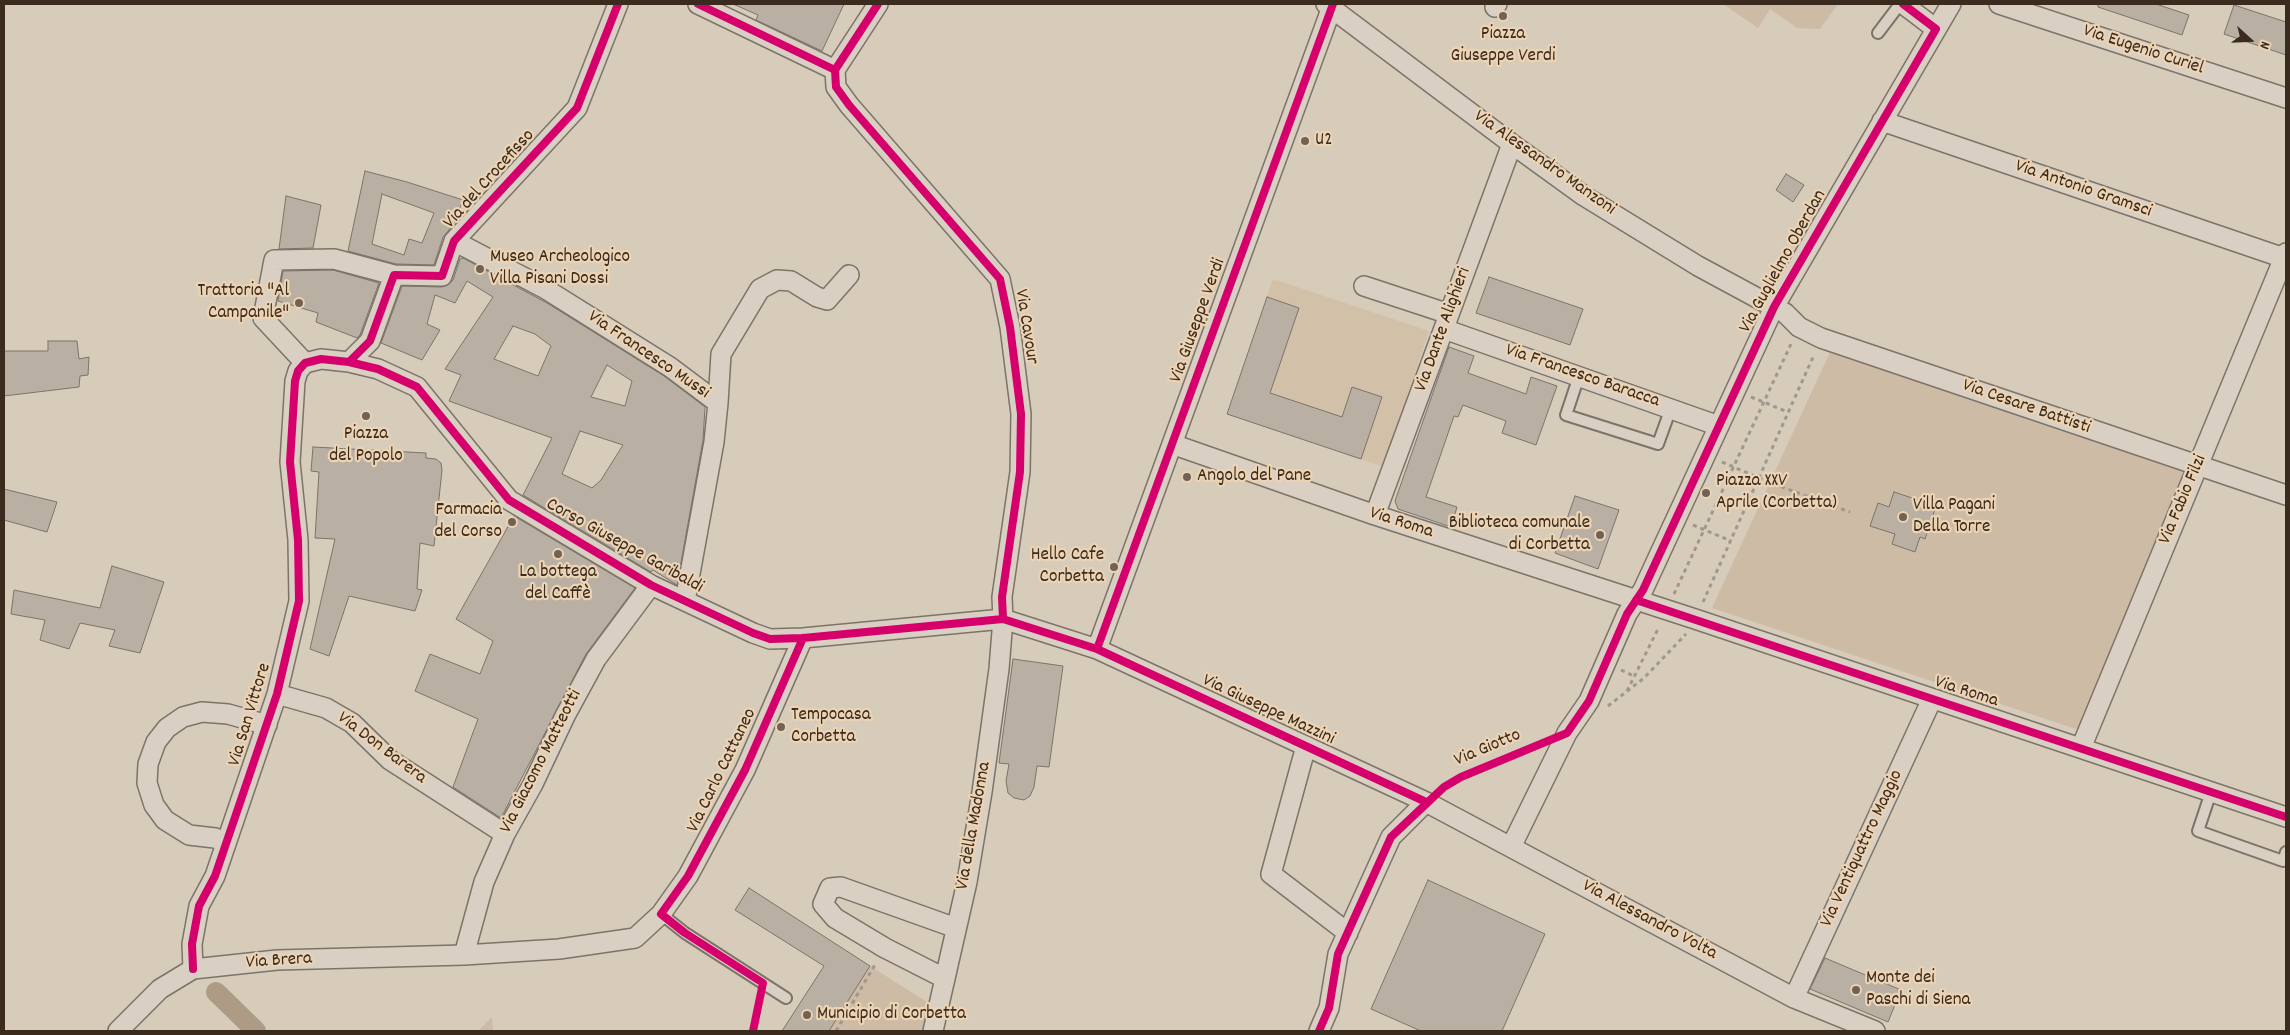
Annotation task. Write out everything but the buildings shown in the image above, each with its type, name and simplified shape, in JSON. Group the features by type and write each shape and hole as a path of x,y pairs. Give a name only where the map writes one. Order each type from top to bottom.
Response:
{"street":[{"name":"Via del Crocefisso","path":"394,275 442,276 454,241 577,108 618,4"},
{"path":"698,4 835,70 878,4"},
{"path":"1902,4 1936,29"},
{"name":"Via Guglielmo Oberdan","path":"1511,847 1567,733 1589,701 1627,614 1643,590 1774,306 1951,4"},
{"name":"Via Eugenio Curiel","path":"1999,4 2286,98"},
{"name":"Via Alessandro Manzoni","path":"1330,5 1512,144 1584,196 1698,266 1774,306"},
{"name":"Via Giuseppe Verdi","path":"1097,649 1330,5"},
{"name":"Via Cavour","path":"835,70 836,87 849,105 1000,280 1010,327 1021,414 1020,472 1002,597 1003,619"},
{"name":"Via Antonio Gramsci","path":"1882,121 2285,255"},
{"name":"Via Dante Alighieri","path":"1375,515 1512,144"},
{"name":"Via Francesco Mussi","path":"454,241 544,288 670,367 718,403 714,442 685,601"},
{"name":"Via Fabio Filzi","path":"2081,748 2285,255"},
{"path":"305,363 263,318 274,260 334,260 394,275 370,342 349,362"},
{"path":"718,403 721,354 760,289 777,280 791,281 818,297 827,300 849,274"},
{"name":"Via Francesco Baracca","path":"1364,286 1579,376 1719,426"},
{"name":"Via Cesare Battisti","path":"1774,306 1785,313 1799,327 1821,338 2286,495"},
{"name":"Corso Giuseppe Garibaldi","path":"305,363 320,360 349,362 378,369 417,387 509,500 651,584 753,633 770,638 803,638 1003,619"},
{"name":"Via San Vittore","path":"193,969 192,944 199,906 215,876 267,725 277,694 299,601 298,540 290,462 295,380 298,370 305,363"},
{"name":"Via Roma","path":"1172,444 1375,515 1696,619 2286,817"},
{"name":"Via Giacomo Matteotti","path":"464,955 484,882 504,834 533,784 565,716 596,658 651,584"},
{"name":"Via Giuseppe Mazzini","path":"1003,619 1097,649 1426,802"},
{"name":"Via della Madonna","path":"933,1031 968,882 999,669 1003,619"},
{"name":"Via Carlo Cattaneo","path":"464,955 559,949 635,938 661,914 688,876 745,770 803,638"},
{"name":"Via Don Barera","path":"277,694 326,708 352,723 390,760 504,834"},
{"name":"Via Ventiquattro Maggio","path":"1794,998 1932,699"},
{"path":"226,843 215,838 189,835 165,820 154,805 147,783 148,764 156,742 167,728 183,717 202,712 228,714 267,725"},
{"path":"1306,746 1271,874 1348,933"},
{"path":"1319,1031 1329,1008 1338,954 1391,837 1426,802"},
{"name":"Via Alessandro Volta","path":"1426,802 1794,998 1875,1031"},
{"path":"944,978 885,948 835,918 823,904 830,888 841,887 956,928"},
{"name":"Via Brera","path":"118,1031 160,989 193,969 277,960 464,955"}],"lane":[{"path":"1878,33 1902,4"},
{"path":"1579,376 1566,415 1658,444 1671,408"},
{"path":"2211,792 2198,831 2283,861 2286,852"},
{"path":"661,914 685,933 786,998"}],"path":[{"path":"1626,692 1735,467 1799,327"},
{"path":"1607,707 1644,678 1688,632 1696,619 1732,542 1758,478 1821,338"},
{"path":"1735,390 1788,412"},
{"path":"1706,455 1758,478 1850,512"},
{"path":"1677,517 1732,542"},
{"path":"836,1031 885,948"},
{"path":"754,1030 763,983"}],"shaded area":[{"path":"1723,4 1838,4 1820,29 1797,28 1770,9 1758,28"},
{"path":"1273,279 1429,331 1384,467 1227,414"},
{"path":"1832,348 2185,468 2079,730 1712,608"},
{"path":"870,966 927,1002 923,1031 829,1031"},
{"path":"492,1017 493,1031 478,1031"}],"waterway":[{"path":"216,992 256,1031"}],"cycle path":[{"path":"349,362 370,341 394,275 442,276 454,241 577,108 618,4"},
{"path":"698,4 835,70"},
{"path":"835,70 878,4"},
{"path":"1097,649 1333,4"},
{"name":"Via Giotto","path":"1319,1031 1329,1008 1338,954 1391,837 1444,787 1461,777 1567,733 1589,701 1627,614 1643,590 1774,307 1936,29 1903,4"},
{"path":"835,70 836,87 849,105 1000,279 1010,327 1021,414 1020,472 1002,597 1003,619"},
{"path":"193,969 192,944 199,906 215,876 277,694 299,601 298,540 290,462 295,381 298,371 305,363 321,359 349,362 378,369 417,387 509,500 651,585 753,633 770,639 803,638 1003,619 1097,649 1426,802"},
{"path":"1636,600 2286,817"},
{"path":"753,1031 763,983 685,933 661,914 688,876 745,770 803,638"}],"place":[{"name":"Piazza Giuseppe Verdi","path":"1503,16"},
{"name":"U2","path":"1305,141"},
{"name":"Museo Archeologico Villa Pisani Dossi","path":"480,269"},
{"name":"Trattoria \"Al Campanile\"","path":"299,303"},
{"name":"Piazza del Popolo","path":"366,416"},
{"name":"Angolo del Pane","path":"1187,477"},
{"name":"Piazza XXV Aprile (Corbetta)","path":"1706,493"},
{"name":"Villa Pagani Della Torre","path":"1903,517"},
{"name":"Farmacia del Corso","path":"512,522"},
{"name":"Biblioteca comunale di Corbetta","path":"1600,535"},
{"name":"La bottega del Caffè","path":"558,554"},
{"name":"Hello Cafe Corbetta","path":"1114,567"},
{"name":"Tempocasa Corbetta","path":"781,727"},
{"name":"Monte dei Paschi di Siena","path":"1856,990"},
{"name":"Municipio di Corbetta","path":"807,1015"}]}
